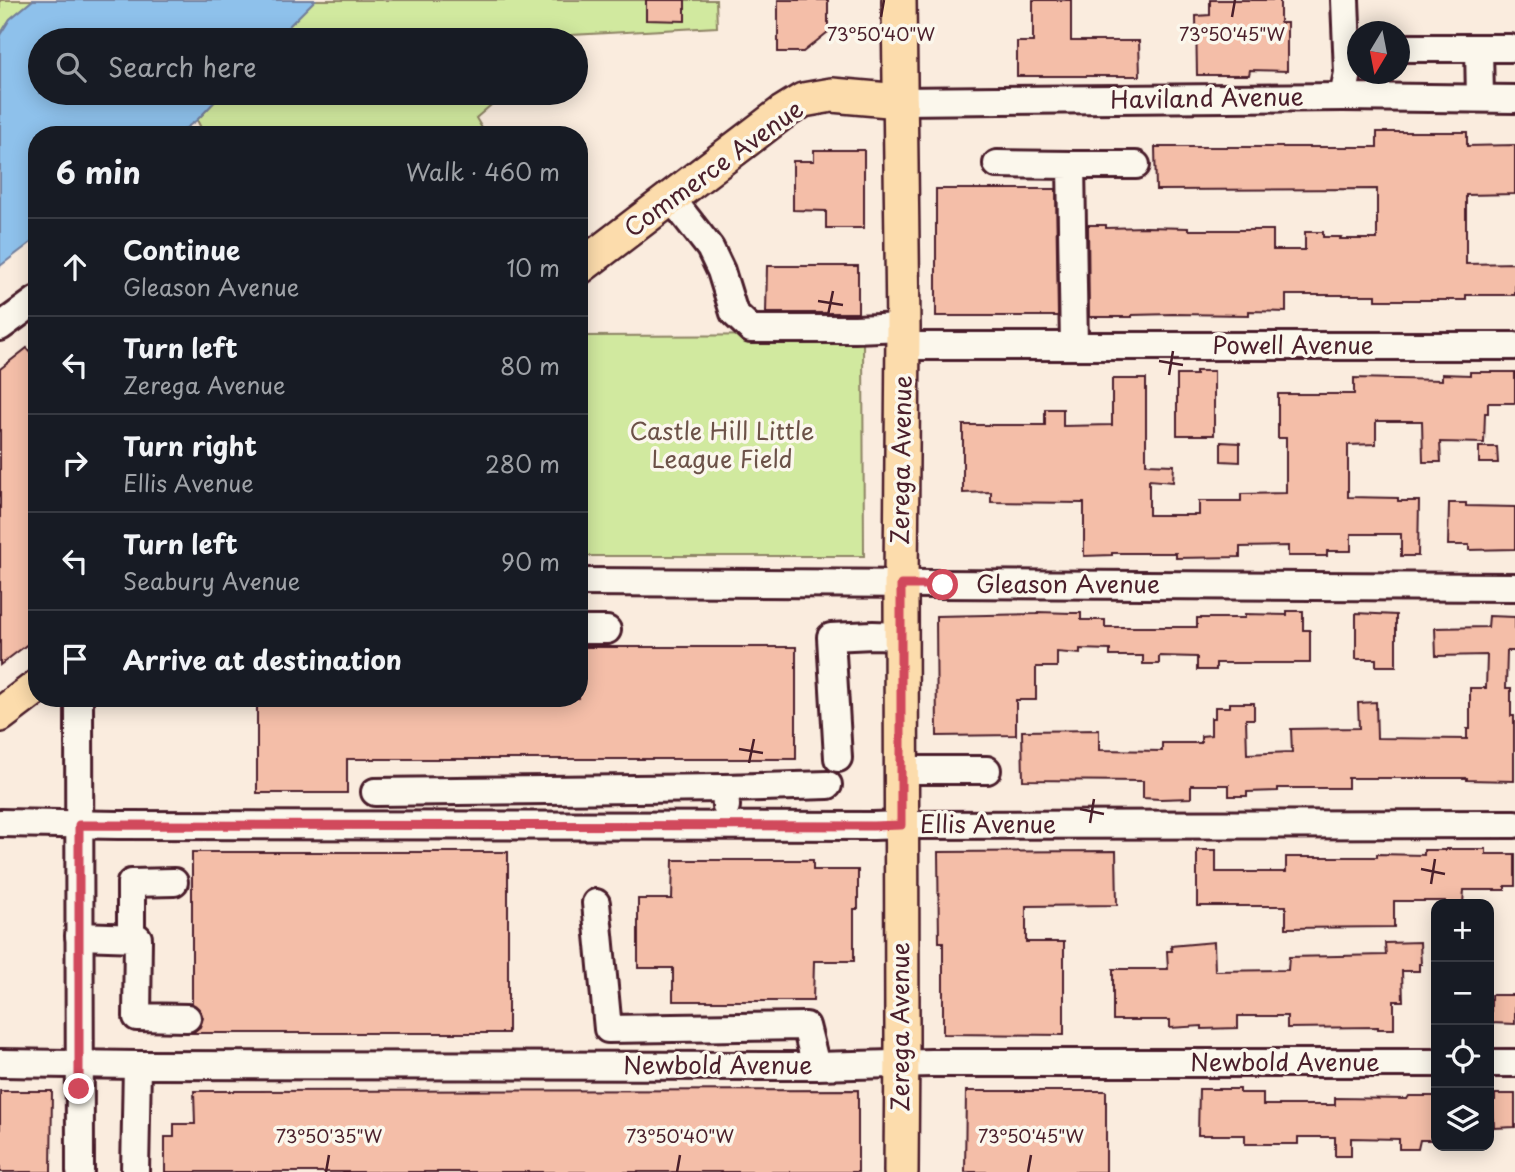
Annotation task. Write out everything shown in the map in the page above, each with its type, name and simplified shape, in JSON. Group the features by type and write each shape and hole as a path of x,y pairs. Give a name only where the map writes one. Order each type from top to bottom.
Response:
{"main road":[{"name":"Zerega Avenue","path":"899,0 903,337 901,1172"},
{"name":"Commerce Avenue","path":"588,261 782,113 803,100 832,95 900,101"},
{"path":"0,715 28,694"}],"street":[{"path":"1343,97 1348,73 1345,0"},
{"path":"1410,47 1510,48"},
{"path":"1479,48 1480,98"},
{"name":"Haviland Avenue","path":"900,101 1343,97 1515,99"},
{"path":"997,164 1136,165"},
{"path":"1071,165 1074,346"},
{"name":"Powell Avenue","path":"671,198 710,248 721,271 734,313 751,329 1074,346 1515,346"},
{"path":"0,327 28,307"},
{"name":"Gleason Avenue","path":"588,582 1515,587"},
{"path":"588,630 607,630"},
{"path":"838,758 831,637 901,636"},
{"path":"79,707 80,1172"},
{"path":"901,769 987,771"},
{"path":"375,792 828,785"},
{"path":"725,788 726,825"},
{"name":"Ellis Avenue","path":"0,823 873,826 1515,824"},
{"path":"131,938 131,883 174,882"},
{"path":"596,903 608,1029 806,1026 816,1066"},
{"path":"79,936 138,938 137,1017 187,1018"},
{"name":"Newbold Avenue","path":"0,1063 816,1066 931,1063 1431,1063"},
{"path":"1494,1063 1515,1063"},
{"path":"135,1172 136,1065"}],"green space":[{"path":"0,0 33,0 10,19 0,35"},
{"path":"315,0 716,0 717,27 588,34 588,28 287,28"},
{"path":"211,105 491,105 476,118 481,126 200,126 197,120"},
{"name":"Castle Hill Little League Field","path":"863,335 864,556 588,556 588,336"}],"water":[{"path":"33,0 315,0 287,28 28,28 28,105 211,105 189,126 28,126 28,245 0,266 0,35 10,19"}],"building":[{"path":"646,0 685,0 685,21 646,20"},
{"path":"778,0 828,0 828,32 803,52 778,52"},
{"path":"1033,0 1071,0 1071,41 1139,41 1140,76 1017,76 1017,42 1033,42"},
{"path":"1210,0 1280,0 1280,23 1287,23 1287,71 1250,70 1249,75 1197,75 1196,16 1210,15"},
{"path":"1377,132 1467,132 1467,146 1515,145 1515,194 1466,195 1466,264 1515,263 1515,295 1466,295 1466,300 1376,300 1376,295 1286,295 1286,312 1089,317 1088,225 1106,225 1106,228 1273,230 1273,250 1305,250 1305,232 1323,232 1323,237 1341,237 1340,239 1377,239 1377,189 1156,190 1155,147 1377,147"},
{"path":"814,150 864,150 864,228 826,228 826,211 793,210 793,161 814,161"},
{"path":"936,189 1056,189 1058,316 936,316"},
{"path":"767,266 858,266 858,313 766,313"},
{"path":"28,349 28,644 0,665 0,369"},
{"path":"1196,371 1214,371 1214,435 1177,435 1177,375 1196,375"},
{"path":"1470,372 1515,372 1515,403 1488,403 1484,443 1440,442 1441,462 1423,462 1422,421 1376,421 1376,444 1348,445 1348,497 1419,501 1418,556 1401,556 1401,534 1351,534 1351,551 1327,551 1327,556 1288,556 1288,546 1240,547 1240,557 1176,558 1176,553 1084,556 1084,503 991,502 991,492 963,493 963,425 1045,425 1045,409 1063,409 1063,426 1112,425 1112,379 1146,379 1146,464 1174,465 1173,482 1149,480 1149,515 1199,515 1199,501 1241,501 1241,494 1286,493 1286,438 1278,438 1278,394 1354,394 1354,378 1442,380 1442,374 1470,375"},
{"path":"1221,442 1240,443 1240,462 1221,461"},
{"path":"1479,447 1497,447 1498,463 1479,463"},
{"path":"1449,503 1515,507 1515,549 1469,550 1469,545 1448,545"},
{"path":"1287,611 1303,611 1303,630 1310,630 1310,663 1216,663 1216,670 1197,670 1197,657 1159,656 1159,664 1143,664 1143,656 1110,656 1110,650 1080,649 1080,654 1057,652 1057,667 1036,667 1036,700 1016,700 1016,735 937,736 936,616 1081,613 1081,620 1105,620 1105,627 1197,627 1197,618 1245,618 1245,614 1287,615"},
{"path":"1356,613 1396,615 1396,666 1376,666 1376,659 1356,659"},
{"path":"1489,616 1515,617 1515,651 1507,651 1506,688 1511,688 1511,716 1514,716 1514,781 1467,778 1348,778 1348,788 1278,788 1278,791 1247,792 1247,796 1229,796 1229,785 1191,785 1191,798 1160,799 1143,798 1143,781 1023,780 1022,731 1099,730 1099,750 1162,751 1162,743 1201,743 1201,736 1211,735 1211,718 1215,718 1215,707 1230,707 1230,703 1254,703 1254,719 1246,719 1247,754 1292,752 1291,729 1359,728 1358,703 1376,702 1377,738 1467,739 1467,729 1470,729 1470,688 1486,688 1487,655 1436,656 1435,628 1488,627"},
{"path":"588,647 796,647 796,759 347,759 347,793 257,793 257,707 588,707"},
{"path":"1486,849 1486,854 1515,854 1515,886 1505,886 1505,890 1464,890 1463,899 1394,901 1394,927 1286,928 1286,906 1197,906 1197,850 1216,850 1216,872 1286,872 1286,857 1424,855 1424,850"},
{"path":"1116,851 1117,905 1026,906 1026,942 1064,942 1064,1035 943,1034 943,942 939,942 938,852"},
{"path":"192,852 508,852 508,1033 192,1033 200,1027 203,1018 200,1010 192,1004"},
{"path":"673,860 813,860 813,870 858,870 858,909 854,909 854,961 814,961 813,1001 673,1001 673,968 638,968 638,899 672,899"},
{"path":"1214,942 1215,971 1288,970 1289,957 1386,955 1385,943 1420,942 1421,964 1419,971 1402,971 1403,1001 1394,1001 1394,1029 1287,1028 1287,1016 1238,1016 1238,1028 1202,1029 1202,1026 1170,1028 1170,1020 1113,1020 1113,969 1168,969 1167,951 1172,951 1171,946"},
{"path":"1494,995 1515,995 1515,1024 1494,1023"},
{"path":"1199,1089 1240,1089 1240,1093 1263,1093 1263,1105 1335,1105 1335,1098 1407,1099 1409,1096 1431,1096 1431,1140 1420,1140 1418,1149 1399,1149 1399,1139 1351,1138 1351,1156 1335,1156 1335,1137 1298,1137 1298,1144 1245,1144 1245,1135 1198,1135"},
{"path":"858,1090 858,1172 165,1172 165,1137 174,1137 174,1124 195,1124 194,1091"},
{"path":"0,1091 52,1091 51,1172 0,1172"},
{"path":"966,1091 1106,1091 1106,1172 965,1172"},
{"path":"1495,1094 1515,1094 1515,1127 1494,1128"}],"route":[{"path":"79,1089 79,825 901,825 901,585 943,585"}]}
